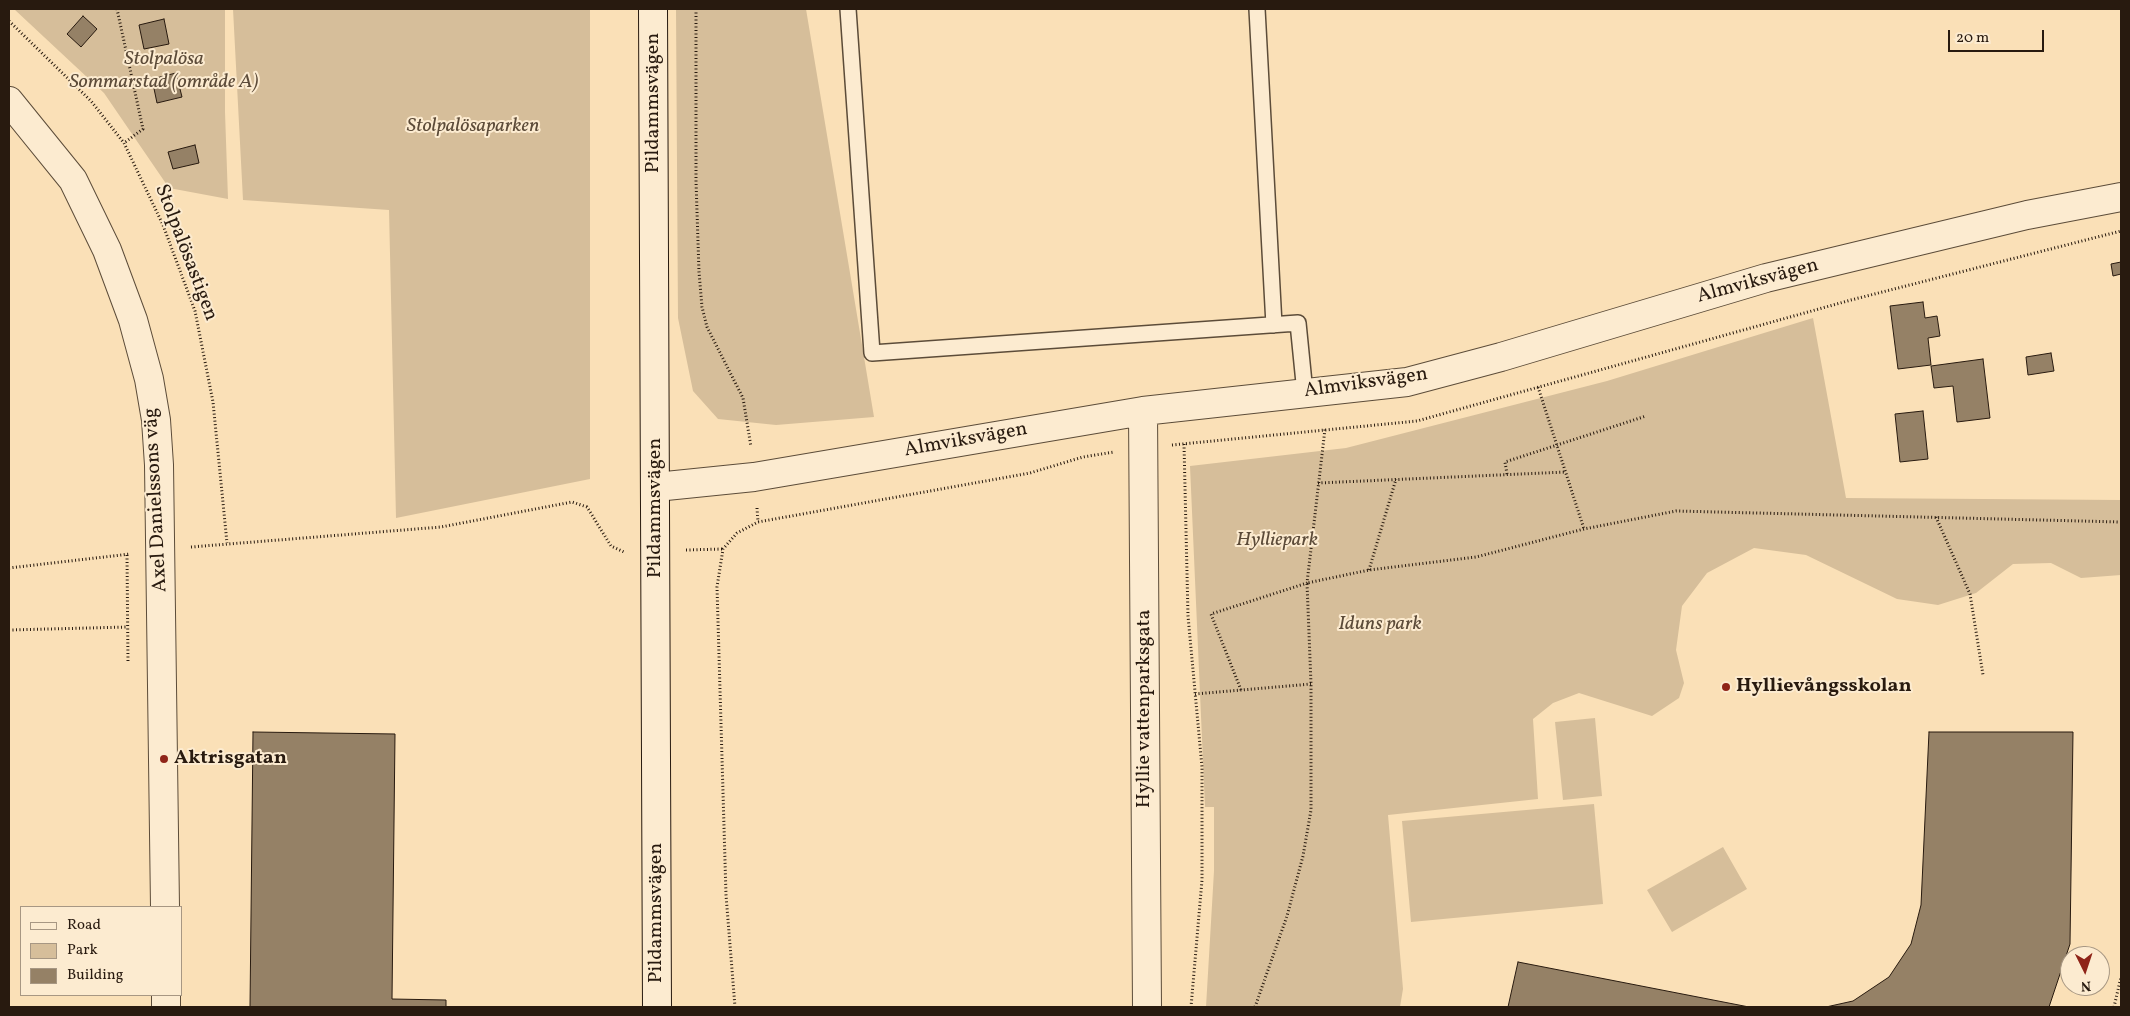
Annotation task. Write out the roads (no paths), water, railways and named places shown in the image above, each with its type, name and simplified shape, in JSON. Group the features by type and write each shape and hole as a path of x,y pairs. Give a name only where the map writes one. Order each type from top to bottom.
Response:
{"street":[{"name":"Pildammsvägen","path":"653,9 658,1007"},
{"name":"Axel Danielssons väg","path":"9,101 73,180 107,250 132,320 149,379 156,420 161,551 165,906"},
{"name":"Almviksvägen","path":"656,487 754,477 1143,411 1407,382 1511,355 1766,278 2028,215 2121,196"},
{"name":"Hyllie vattenparksgata","path":"1143,411 1147,1007"}],"lane":[{"path":"848,9 872,353 1298,323 1305,393"},
{"path":"1257,9 1274,325"}],"place":[{"name":"Hyllievångsskolan","path":"1726,687"},
{"name":"Aktrisgatan","path":"164,759"}],"park label":[{"name":"Stolpalösa Sommarstad (område A)","path":"164,72"},
{"name":"Stolpalösaparken","path":"473,127"},
{"name":"Hylliepark","path":"1277,541"},
{"name":"Iduns park","path":"1380,625"}]}
